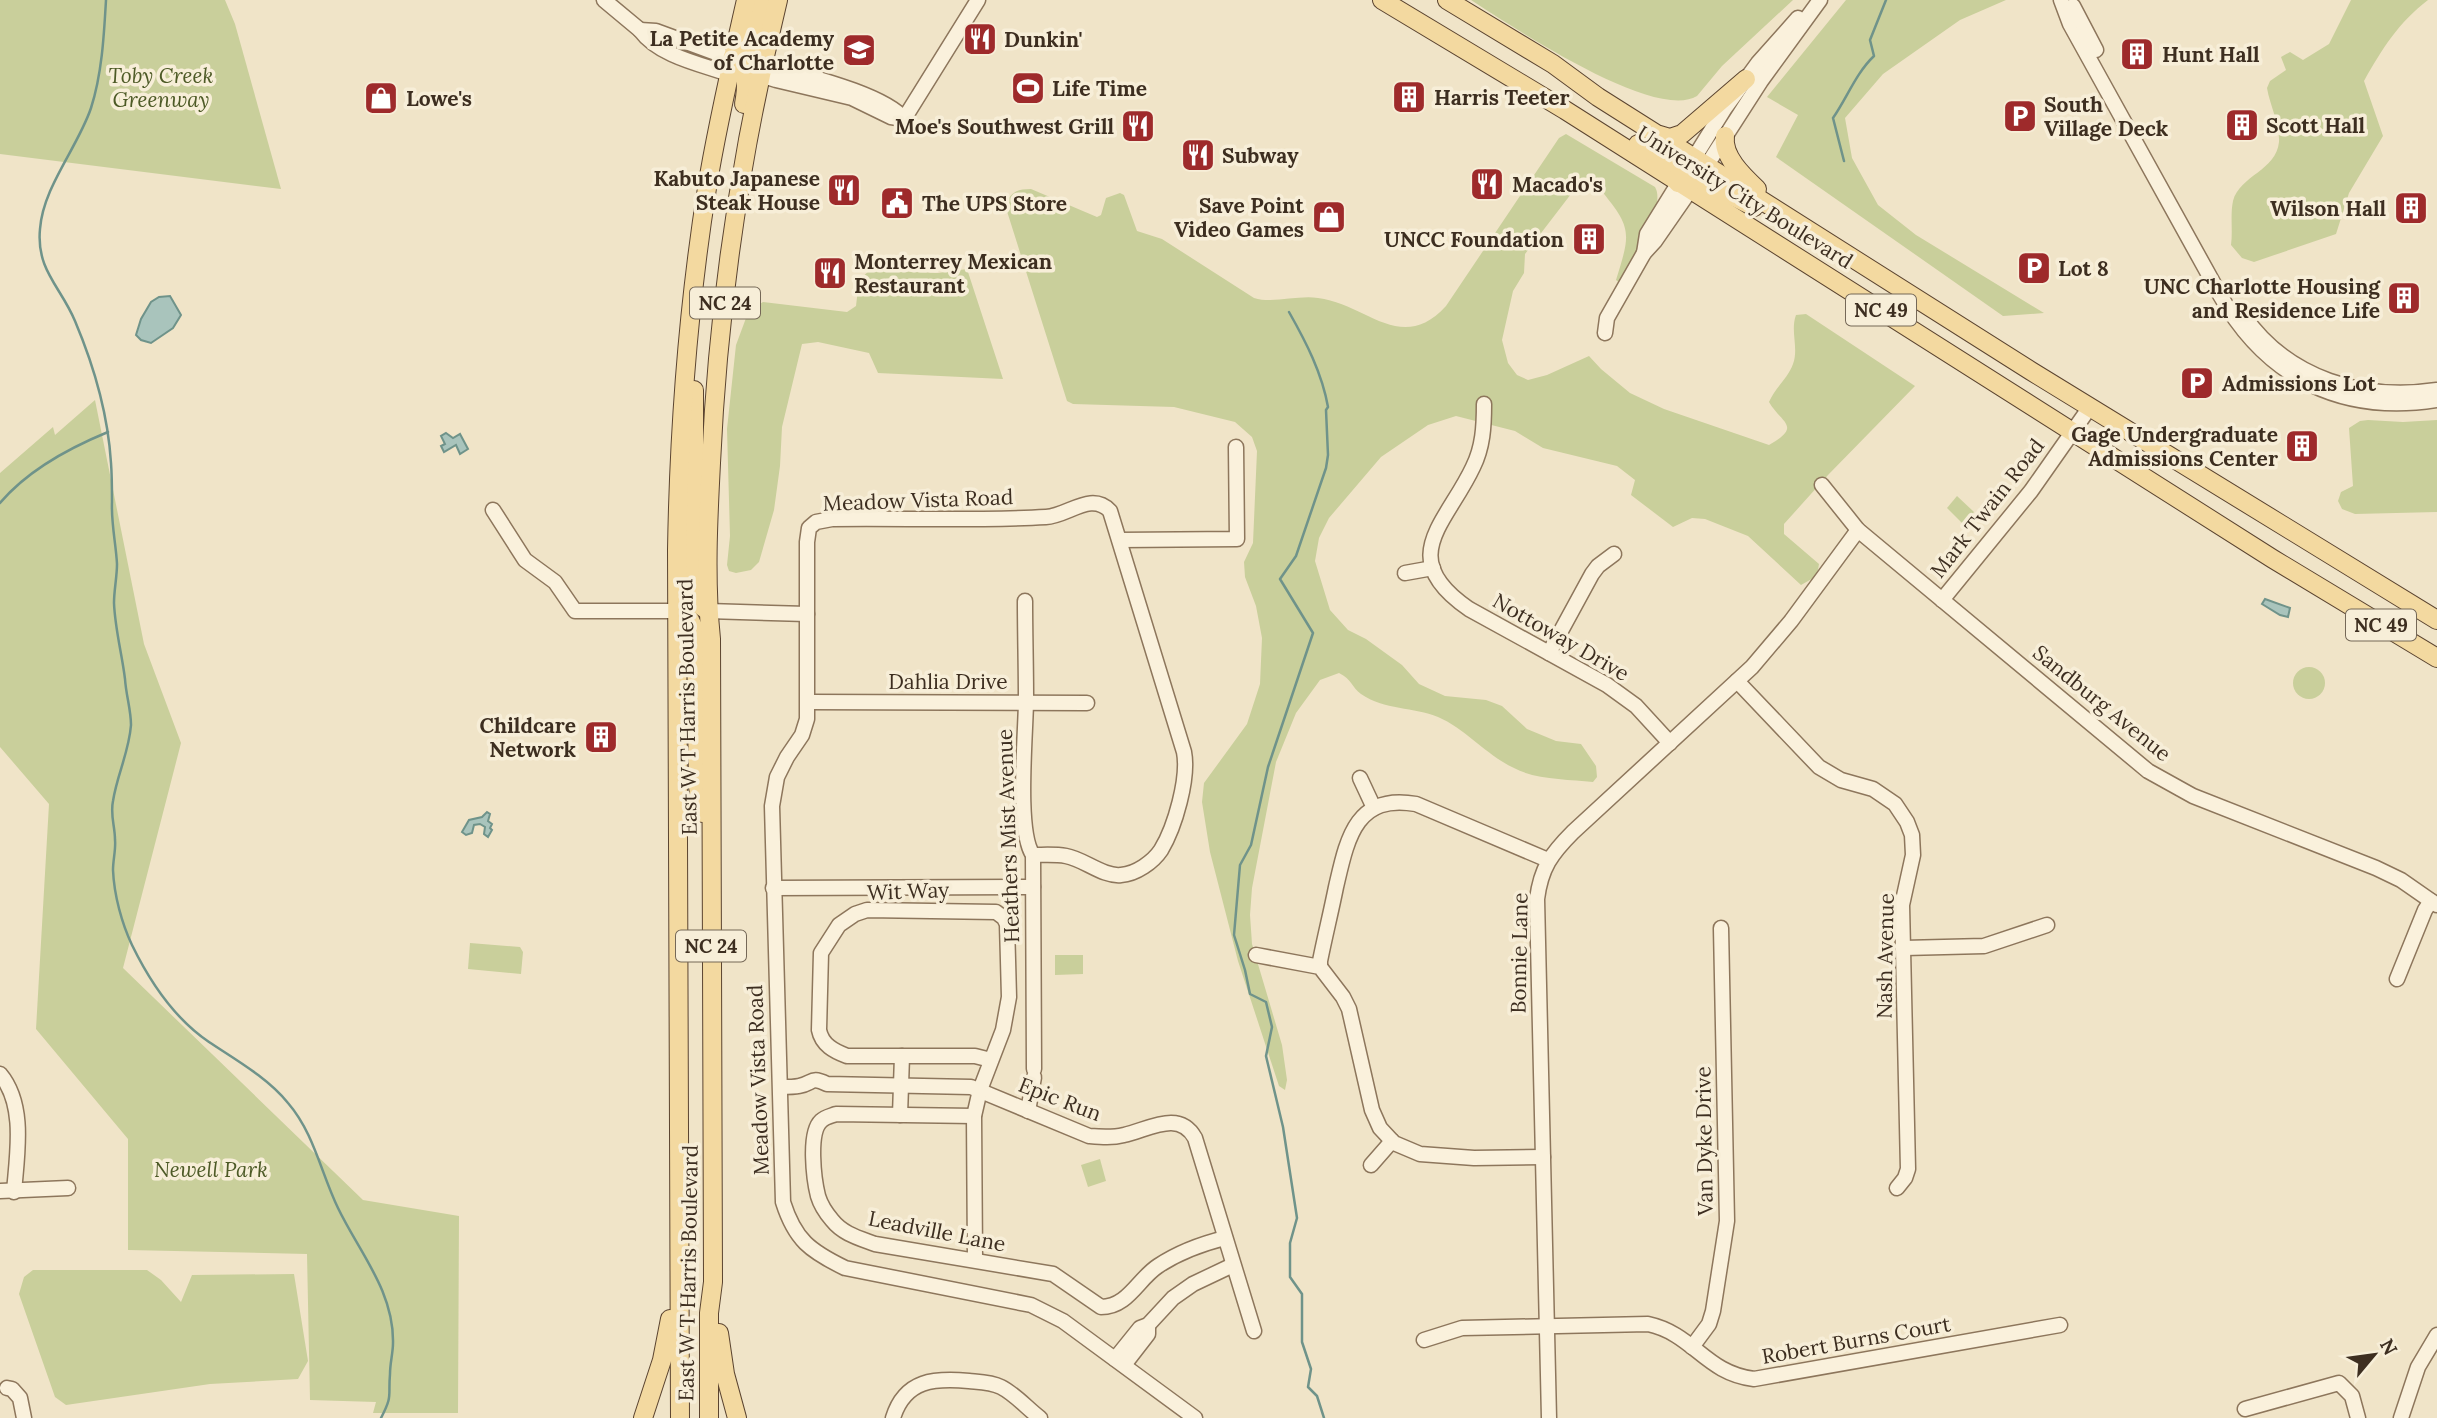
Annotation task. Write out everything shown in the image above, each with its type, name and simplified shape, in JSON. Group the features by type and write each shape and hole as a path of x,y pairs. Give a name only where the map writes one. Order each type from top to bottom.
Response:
{"main road":[{"name":"East W T Harris Boulevard","path":"680,1418 678,485 688,337 707,187 746,0"},
{"path":"761,69 754,66 751,55 762,0"},
{"name":"East W T Harris Boulevard","path":"709,1418 709,1313 713,1282 712,639 708,611 713,425 718,354 734,233 761,69 778,0"},
{"path":"1382,0 1565,110 1592,120 1841,251"},
{"name":"University City Boulevard","path":"1447,0 1553,65 1659,135 1692,174 2073,431 2273,559 2436,655"},
{"path":"731,67 741,66 747,83 731,192 734,233"},
{"path":"1659,135 1675,137 1687,131 1746,79"},
{"path":"1725,136 1726,148 1741,172 1791,218"},
{"name":"University City Boulevard","path":"1692,174 1791,218 2437,621"},
{"path":"688,337 694,394 694,597 698,604 708,611"},
{"path":"678,611 690,620 696,633 698,787 711,861"},
{"path":"643,1418 667,1339 679,1256"},
{"path":"713,1282 721,1352 737,1418"}],"street":[{"path":"604,0 640,30 656,31 731,67"},
{"path":"761,69 776,80 852,98 891,117 904,119 978,0"},
{"path":"2062,0 2070,24 2220,295 2255,345 2291,373 2329,393 2380,403 2437,400"},
{"path":"2071,0 2079,21 2228,290 2258,334 2303,370 2338,384 2390,394 2437,390"},
{"path":"1605,334 1607,318 1644,253 1655,242 1746,79 1795,20 1818,2"},
{"path":"1692,174 1725,136 1760,80 1808,19 1818,2"},
{"path":"1405,573 1433,568 1431,544 1435,530 1470,473 1480,449 1484,404"},
{"name":"Mark Twain Road","path":"1942,600 2031,491 2090,407"},
{"path":"1120,540 1237,539 1236,447"},
{"name":"Sandburg Avenue","path":"1822,485 1858,530 2159,778 2193,796 2376,868 2402,880 2434,903"},
{"name":"Meadow Vista Road","path":"1033,855 1066,856 1120,876 1135,871 1154,858 1161,849 1173,821 1186,775 1184,752 1110,511 1093,502 1049,517 829,519 816,522 809,528 806,728 787,757 773,791 773,888 783,1202 790,1225 819,1256 845,1268 1031,1305 1063,1321 1195,1418"},
{"path":"493,510 525,560 555,582 575,611 678,611"},
{"name":"Bonnie Lane","path":"1549,1418 1536,900 1548,860 1573,832 1737,681 1785,629 1858,530"},
{"path":"1549,653 1592,574 1614,554"},
{"name":"Nottoway Drive","path":"1433,568 1437,578 1453,598 1607,685 1627,699 1670,743"},
{"name":"Heathers Mist Avenue","path":"1025,601 1026,702 1023,766 1027,839 1033,855 1034,1073 1028,1111"},
{"path":"708,611 807,614"},
{"name":"Nash Avenue","path":"1737,681 1819,767 1841,780 1885,795 1904,816 1912,835 1913,855 1902,905 1908,1169 1897,1188"},
{"name":"Dahlia Drive","path":"808,702 1087,703"},
{"path":"1360,778 1374,808"},
{"path":"1543,1157 1475,1158 1420,1154 1406,1150 1392,1141 1380,1128 1372,1110 1349,1009 1320,967 1320,961 1348,840 1356,823 1374,808 1396,801 1416,804 1548,860"},
{"path":"773,888 1033,887"},
{"path":"2397,979 2425,910 2434,903"},
{"name":"Wit Way","path":"975,1259 974,1116 980,1090 1003,1030 1009,997 1009,944 1004,918 996,912 983,911 867,910 855,914 839,925 821,953 821,1037 832,1050 847,1056 975,1056 991,1060"},
{"path":"1903,948 1984,946 2047,925"},
{"name":"Van Dyke Drive","path":"1692,1347 1709,1324 1713,1311 1727,1221 1721,928"},
{"path":"1256,955 1320,967"},
{"path":"900,1115 902,1056"},
{"path":"0,1074 14,1098 18,1134 7,1191 68,1188"},
{"name":"Epic Run","path":"781,1087 802,1086 809,1080 817,1079 827,1084 971,1087 1089,1136 1104,1138 1122,1136 1170,1121 1184,1124 1195,1138 1254,1331"},
{"name":"Leadville Lane","path":"974,1116 836,1114 819,1123 813,1139 818,1195 823,1209 834,1223 849,1235 875,1244 1054,1273 1094,1304 1106,1307 1120,1302 1155,1268 1174,1256 1225,1238"},
{"path":"1371,1165 1392,1141"},
{"path":"1119,1362 1138,1338 1148,1334 1148,1325 1172,1298 1193,1284 1233,1265"},
{"name":"Robert Burns Court","path":"1424,1340 1462,1328 1648,1324 1668,1330 1721,1370 1755,1379 2060,1325"},
{"path":"2401,1418 2412,1380 2436,1340"},
{"path":"893,1418 909,1391 920,1384 939,1379 986,1382 1000,1386 1040,1418"},
{"path":"2245,1409 2339,1383 2352,1396 2358,1418"},
{"path":"7,1388 12,1388 20,1398 24,1418"}],"green space":[{"name":"Toby Creek Greenway","path":"0,0 225,0 235,24 281,189 0,154"},
{"path":"1471,0 1793,0 1722,66 1697,96 1677,100 1649,95 1617,84 1548,48"},
{"path":"1846,0 2006,0 1960,20 1883,74 1845,118 1852,158 1878,205 1916,235 2044,313 2003,316 1776,157 1798,115 1767,97"},
{"path":"2351,0 2428,0 2408,17 2392,37 2364,81 2383,136 2349,193 2336,234 2254,262 2242,258 2231,245 2233,201 2243,185 2272,160 2279,142 2267,88 2270,81 2286,70 2281,57 2290,52 2303,60 2329,44"},
{"path":"1566,134 1655,187 1656,208 1646,235 1621,284 1616,280 1626,231 1618,213 1600,189 1583,188 1571,194 1525,254 1524,273 1513,291 1502,340 1508,363 1517,375 1528,380 1547,375 1589,356 1630,393 1664,409 1769,445 1779,439 1787,429 1769,402 1788,374 1795,358 1796,315 1806,314 1915,386 1784,524 1784,534 1819,564 1817,576 1801,585 1748,536 1705,519 1692,518 1673,527 1631,495 1635,480 1617,466 1543,448 1515,431 1456,416 1428,425 1381,457 1329,518 1319,538 1315,561 1330,610 1348,630 1366,639 1402,665 1419,684 1445,696 1486,700 1502,706 1527,729 1556,741 1581,744 1596,766 1597,777 1593,782 1542,777 1523,772 1504,763 1458,728 1438,717 1370,699 1358,692 1347,678 1339,673 1320,680 1296,713 1276,762 1252,888 1252,944 1282,1045 1287,1080 1285,1090 1279,1086 1238,961 1210,852 1202,802 1204,783 1247,724 1260,684 1262,638 1256,606 1245,577 1244,562 1253,543 1257,451 1252,437 1235,422 1174,407 1073,404 1067,401 1005,205 1015,192 1031,189 1097,217 1101,215 1106,198 1120,193 1124,195 1137,231 1162,239 1254,298 1318,298 1336,302 1384,323 1399,327 1414,326 1430,320 1446,306 1559,138"},
{"path":"967,269 1003,379 878,373 869,353 818,342 802,344 782,427 774,510 759,562 751,570 736,573 729,571 727,429 736,345 749,310 763,302 847,312 856,306 859,280 870,270 938,273"},
{"name":"Newell Park","path":"95,400 144,644 181,743 123,968 363,1200 459,1216 458,1413 373,1413 376,1402 310,1400 307,1254 128,1250 128,1139 36,1029 49,804 0,747 0,473 53,427 55,435"},
{"path":"2437,420 2437,512 2355,514 2342,509 2338,501 2341,492 2353,486 2349,428 2360,421"},
{"path":"1957,496 1974,512 1964,525 1947,508"},
{"path":"2309,667 2320,672 2325,683 2320,694 2309,699 2298,694 2293,683 2298,672"},
{"path":"470,943 520,947 523,952 521,974 468,969"},
{"path":"1055,955 1083,955 1083,974 1055,975"},
{"path":"1100,1159 1106,1181 1088,1187 1081,1165"},
{"path":"33,1270 147,1270 161,1280 181,1302 192,1275 294,1274 308,1361 298,1379 210,1384 66,1405 55,1397 19,1294 24,1277"}],"water":[{"path":"170,296 181,315 173,328 151,343 141,340 136,335 151,302 159,297"},
{"path":"446,433 453,438 460,434 468,449 460,454 456,445 444,452 441,446 445,444 441,436"},
{"path":"2265,599 2290,608 2288,617 2262,604"},
{"path":"487,812 490,814 488,821 492,824 488,837 484,834 485,827 480,824 474,825 472,833 466,835 462,832 469,820 482,817"}],"waterway":[{"path":"106,0 102,54 95,95 85,123 47,198 40,229 40,243 46,267 75,321 88,355 103,408 109,445 117,564 115,613 131,725 112,806 115,843 113,870 117,899 125,928 139,959 174,1011 197,1033 271,1085 288,1103 304,1127 338,1208 374,1272 388,1306 393,1347 389,1400 381,1418"},
{"path":"1844,161 1833,118 1874,56 1870,40 1886,0"},
{"path":"1289,312 1313,358 1328,407 1326,468 1296,556 1280,579 1313,633 1268,767 1251,845 1240,865 1234,935 1250,994 1266,1002 1272,1027 1266,1056 1283,1127 1297,1218 1290,1243 1290,1277 1302,1294 1302,1342 1311,1369 1308,1387 1317,1396 1324,1418"},
{"path":"0,503 36,471 78,445 108,432"}],"place":[{"name":"Dunkin'","path":"980,39"},
{"name":"La Petite Academy of Charlotte","path":"859,50"},
{"name":"Hunt Hall","path":"2137,54"},
{"name":"Life Time","path":"1028,88"},
{"name":"Harris Teeter","path":"1409,97"},
{"name":"Lowe's","path":"381,98"},
{"name":"South Village Deck","path":"2020,116"},
{"name":"Scott Hall","path":"2242,125"},
{"name":"Moe's Southwest Grill","path":"1138,126"},
{"name":"Subway","path":"1198,155"},
{"name":"Macado's","path":"1487,184"},
{"name":"Kabuto Japanese Steak House","path":"844,190"},
{"name":"The UPS Store","path":"897,203"},
{"name":"Wilson Hall","path":"2411,208"},
{"name":"Save Point Video Games","path":"1329,217"},
{"name":"UNCC Foundation","path":"1589,239"},
{"name":"Lot 8","path":"2034,268"},
{"name":"Monterrey Mexican Restaurant","path":"830,273"},
{"name":"UNC Charlotte Housing and Residence Life","path":"2404,298"},
{"name":"Admissions Lot","path":"2197,383"},
{"name":"Gage Undergraduate Admissions Center","path":"2302,446"},
{"name":"Childcare Network","path":"601,737"}]}
